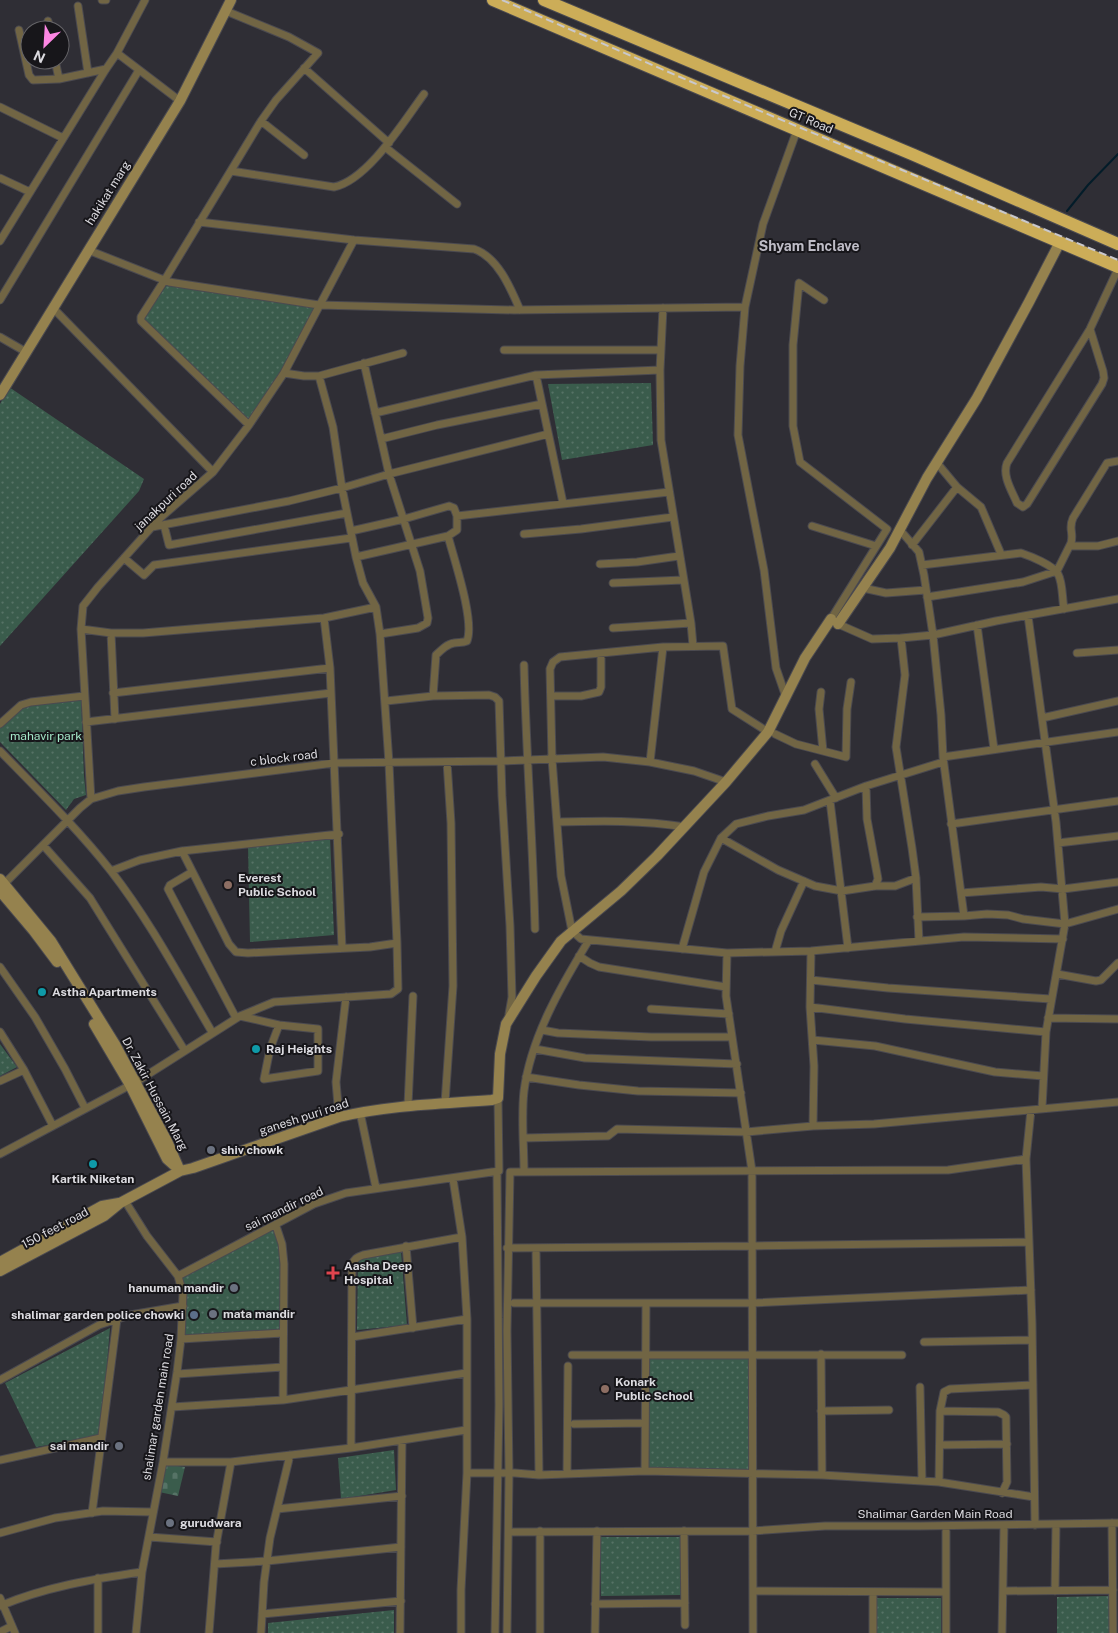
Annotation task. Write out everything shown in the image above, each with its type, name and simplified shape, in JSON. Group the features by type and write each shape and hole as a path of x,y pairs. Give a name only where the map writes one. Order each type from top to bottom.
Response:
{"highway":[{"name":"GT Road","path":"493,0 1118,268"},
{"name":"GT Road","path":"544,0 896,148 1118,244"},
{"path":"619,54 628,35"}],"street":[{"path":"0,241 117,53 145,0"},
{"name":"hakikat marg","path":"0,395 180,101 231,0"},
{"path":"78,6 88,73"},
{"path":"226,11 290,36 318,53 260,121 164,281 143,312 141,321 249,425"},
{"path":"117,53 180,101"},
{"path":"304,68 387,145 457,204"},
{"path":"28,70 32,80 58,79 106,69"},
{"path":"57,70 58,79"},
{"path":"0,300 139,70"},
{"path":"231,171 334,187 349,182 387,145 424,94"},
{"path":"0,107 63,138"},
{"path":"260,121 304,155"},
{"path":"786,697 776,668 764,570 738,435 740,366 745,307 763,224 797,130"},
{"path":"0,178 30,192"},
{"path":"199,222 354,240 466,248 482,252 505,278 520,310"},
{"name":"janakpuri road","path":"91,799 81,629 83,606 152,527 213,472 249,425 284,373 354,240"},
{"path":"506,1024 536,976 561,941 622,891 771,733 805,658 863,588 890,548 937,463 977,398 1060,242"},
{"path":"88,250 164,281 319,305 520,310 745,307"},
{"path":"1090,329 1103,371 1104,378 1102,384 1028,504 1023,507 1020,506 1006,477 1007,463 1090,329 1118,268"},
{"path":"824,300 799,283 793,345 793,426 800,462 887,529 834,622"},
{"path":"53,308 213,472"},
{"path":"663,308 660,370 661,440 691,623 693,646"},
{"path":"0,337 26,352"},
{"path":"504,350 661,350"},
{"path":"284,373 320,376 403,352"},
{"path":"364,363 388,474 420,570 428,610 427,624 418,628 380,634"},
{"path":"375,413 536,375 660,370"},
{"path":"536,375 563,503"},
{"path":"0,1154 133,1083 238,1017 274,1002 391,994 396,992 398,985 397,943 389,763 380,634 376,607 363,582 356,557 342,488 333,427 320,376"},
{"path":"381,439 437,425 542,404"},
{"path":"152,527 269,505 342,488 388,474 548,434"},
{"path":"863,588 886,593 927,593 1023,582 1057,571 1070,546 1072,539 1070,524 1073,518 1108,463 1118,461"},
{"path":"937,463 957,487 981,507 1001,554"},
{"path":"912,545 957,487"},
{"path":"457,516 669,492"},
{"path":"124,558 144,575 154,565 351,534 449,506 454,508 457,516 457,530 448,536 356,557"},
{"path":"164,525 168,545 347,513"},
{"path":"524,534 673,517"},
{"path":"812,526 876,546"},
{"path":"900,530 919,552 927,593 941,714 943,760 964,916"},
{"path":"434,696 436,655 440,650 449,645 467,640 469,636 468,613 448,536"},
{"path":"1070,546 1098,546 1118,542"},
{"path":"922,565 1021,553 1057,571 1064,609"},
{"path":"600,564 636,562 679,556"},
{"path":"613,583 683,580"},
{"path":"834,622 872,638 901,638 932,635 1118,599"},
{"path":"81,629 111,633 144,633 324,618 376,607"},
{"path":"1028,616 1054,808 1065,924 1046,1032 1042,1108"},
{"path":"324,618 330,668 342,948"},
{"path":"613,628 691,623"},
{"path":"977,625 994,749"},
{"path":"111,633 115,719"},
{"path":"901,638 905,675 896,747 916,878 919,941"},
{"path":"851,682 847,709 846,756 796,744 771,733 732,709 723,646 693,646 601,653 560,657 553,662 550,669 552,759 561,876 572,931 584,939 726,953 811,951 964,937 1063,939"},
{"path":"650,762 663,648"},
{"path":"1077,653 1118,650"},
{"path":"551,696 581,696 599,692 601,687 601,653"},
{"path":"524,665 526,759 533,843 535,929"},
{"path":"113,693 330,668"},
{"path":"821,692 819,709 823,751"},
{"path":"86,722 331,693"},
{"path":"386,701 434,696 489,695 499,701 500,707 512,998 500,1054 498,1098 500,1171 497,1172 499,1405 495,1633"},
{"path":"0,724 21,706 31,702 84,696"},
{"path":"1042,718 1118,700"},
{"path":"682,949 704,872 721,838 736,824 804,810 866,786 943,760 994,749 1118,732"},
{"path":"0,750 68,820 111,871 135,905 212,1032"},
{"name":"c block road","path":"1,885 91,799 118,791 144,787 334,763 501,761 603,757 650,762 694,771 726,782"},
{"path":"445,1103 453,986 451,823 447,762"},
{"path":"815,764 833,800 848,948"},
{"path":"866,786 867,819 878,879 875,886"},
{"path":"952,824 1054,808 1118,801"},
{"path":"557,822 656,822 685,826"},
{"path":"111,871 140,860 182,851 338,834"},
{"path":"1058,843 1118,836"},
{"path":"721,838 778,870 815,886 842,891 875,886 895,886 916,878"},
{"path":"43,845 90,898 184,1051"},
{"path":"182,851 229,944 236,952 370,947 397,943"},
{"path":"192,872 170,885 168,889 238,1017"},
{"path":"775,952 781,931 804,881"},
{"path":"961,894 1041,887 1063,889 1118,882"},
{"name":"Dr. Zakir Hussain Marg","path":"1,885 51,941 116,1046 133,1083 168,1141 180,1171"},
{"path":"918,918 987,914 1008,915 1023,919 1065,924 1118,909"},
{"path":"524,1172 524,1094 526,1077 542,1030 579,956 584,939"},
{"path":"811,951 810,1007 814,1066 813,1126"},
{"path":"726,953 726,987 729,1014 752,1171 754,1354 753,1633"},
{"path":"579,956 599,967 726,987"},
{"path":"1057,974 1096,981 1101,980 1118,963"},
{"path":"0,967 36,1017 85,1108"},
{"path":"810,980 888,988 1051,999"},
{"path":"408,1106 412,996"},
{"path":"339,1117 336,1082 346,997"},
{"path":"810,1007 895,1018 1046,1032"},
{"path":"651,1009 729,1014"},
{"path":"238,1017 279,1025 318,1029 318,1071 264,1079 270,1049 279,1025"},
{"path":"1048,1018 1118,1019"},
{"path":"542,1030 558,1033 651,1037 732,1037"},
{"path":"0,1032 24,1070 53,1126"},
{"path":"813,1040 875,1046 995,1072 1043,1076"},
{"path":"535,1049 585,1058 737,1064"},
{"path":"0,1081 24,1070"},
{"path":"526,1077 638,1091 741,1093"},
{"name":"ganesh puri road","path":"180,1171 339,1117 360,1112 498,1098"},
{"path":"524,1138 608,1136 617,1129 746,1132 813,1126 874,1124 1118,1102"},
{"path":"1031,1110 1026,1159 1031,1290 1035,1525"},
{"path":"360,1112 376,1188"},
{"path":"506,1633 510,1172 948,1170 1026,1159"},
{"name":"150 feet road","path":"0,1272 104,1216 122,1202 180,1171"},
{"name":"sai mandir road","path":"178,1276 276,1226 314,1204 346,1194 376,1188 497,1172"},
{"path":"453,1179 462,1237 466,1319 467,1473 460,1633"},
{"name":"150 feet road","path":"0,1262 102,1206 122,1202"},
{"name":"shalimar garden main road","path":"122,1202 178,1276 183,1294 181,1339 172,1407 142,1572 136,1633"},
{"path":"276,1226 282,1244 284,1264 283,1400"},
{"path":"351,1448 352,1265 354,1260 363,1254 462,1237"},
{"path":"508,1248 1028,1242"},
{"path":"406,1246 412,1328"},
{"path":"536,1248 539,1475"},
{"path":"514,1303 753,1303 1031,1290"},
{"path":"645,1471 646,1303"},
{"path":"0,1380 99,1324 130,1315 182,1306"},
{"path":"92,1512 118,1319"},
{"path":"352,1337 466,1319"},
{"path":"181,1339 283,1333"},
{"path":"924,1342 1032,1340"},
{"path":"821,1354 822,1474"},
{"path":"572,1355 902,1355"},
{"path":"176,1374 283,1366"},
{"path":"567,1474 568,1366"},
{"path":"172,1407 283,1400 466,1373"},
{"path":"939,1482 940,1411 944,1392 950,1389 1033,1385"},
{"path":"920,1387 922,1481"},
{"path":"821,1411 889,1410"},
{"path":"940,1411 1002,1414 1006,1417 1008,1482 1002,1493"},
{"path":"574,1424 646,1422"},
{"path":"163,1462 231,1462 351,1448 466,1430"},
{"path":"0,1460 102,1438"},
{"path":"400,1633 402,1440"},
{"path":"940,1445 1007,1444"},
{"path":"261,1633 270,1538 290,1455"},
{"path":"209,1633 217,1542 231,1462"},
{"path":"467,1473 539,1475 645,1471 822,1474 968,1485 1002,1493 1034,1497"},
{"path":"277,1509 402,1496"},
{"path":"0,1533 55,1518 92,1512 152,1512"},
{"path":"1114,1633 1115,1523"},
{"name":"Shalimar Garden Main Road","path":"513,1532 752,1531 825,1526 1115,1523"},
{"path":"1055,1591 1056,1524"},
{"path":"1002,1633 1004,1525"},
{"path":"946,1526 946,1633"},
{"path":"595,1633 597,1531"},
{"path":"684,1531 685,1625"},
{"path":"540,1532 540,1633"},
{"path":"149,1537 217,1542"},
{"path":"215,1564 267,1561 401,1547"},
{"path":"0,1632 13,1629 1,1603 98,1578 142,1572"},
{"path":"98,1578 98,1633"},
{"path":"1003,1591 1113,1590"},
{"path":"753,1591 946,1592"},
{"path":"873,1633 874,1592"},
{"path":"262,1614 401,1601"},
{"path":"595,1604 685,1603"}],"green space":[{"path":"169,282 319,305 284,373 249,425 141,321"},
{"path":"651,383 653,445 562,460 548,384"},
{"path":"9,387 144,479 139,491 0,646 0,404"},
{"name":"mahavir park","path":"81,696 86,795 74,799 66,810 0,742 0,725 25,701"},
{"path":"288,835 330,836 334,935 250,942 248,845"},
{"path":"0,1044 17,1067 0,1076"},
{"path":"276,1226 282,1244 283,1333 181,1339 182,1313 178,1276"},
{"path":"401,1251 407,1325 357,1330 358,1259"},
{"path":"110,1328 101,1436 36,1447 5,1383"},
{"path":"753,1354 754,1472 645,1471 646,1355"},
{"path":"394,1450 396,1490 341,1499 338,1458"},
{"path":"164,1464 185,1467 178,1496 159,1492"},
{"path":"601,1537 680,1537 681,1595 601,1596"},
{"path":"1109,1596 1109,1633 1057,1633 1057,1597"},
{"path":"877,1598 941,1598 941,1633 877,1633"},
{"path":"394,1610 394,1633 268,1633 268,1623"}],"waterway":[{"path":"1067,211 1088,185 1118,154"}],"railway":[{"path":"502,0 717,93 1118,260"}],"place":[{"name":"Everest Public School","path":"228,885"},
{"name":"Astha Apartments","path":"42,992"},
{"name":"Raj Heights","path":"256,1049"},
{"name":"shiv chowk","path":"211,1150"},
{"name":"Kartik Niketan","path":"93,1164"},
{"name":"Aasha Deep Hospital","path":"333,1273"},
{"name":"hanuman mandir","path":"234,1288"},
{"name":"mata mandir","path":"213,1314"},
{"name":"shalimar garden police chowki","path":"194,1315"},
{"name":"Konark Public School","path":"605,1389"},
{"name":"sai mandir","path":"119,1446"},
{"name":"gurudwara","path":"170,1523"}],"district":[{"name":"Shyam Enclave","path":"809,246"}]}
